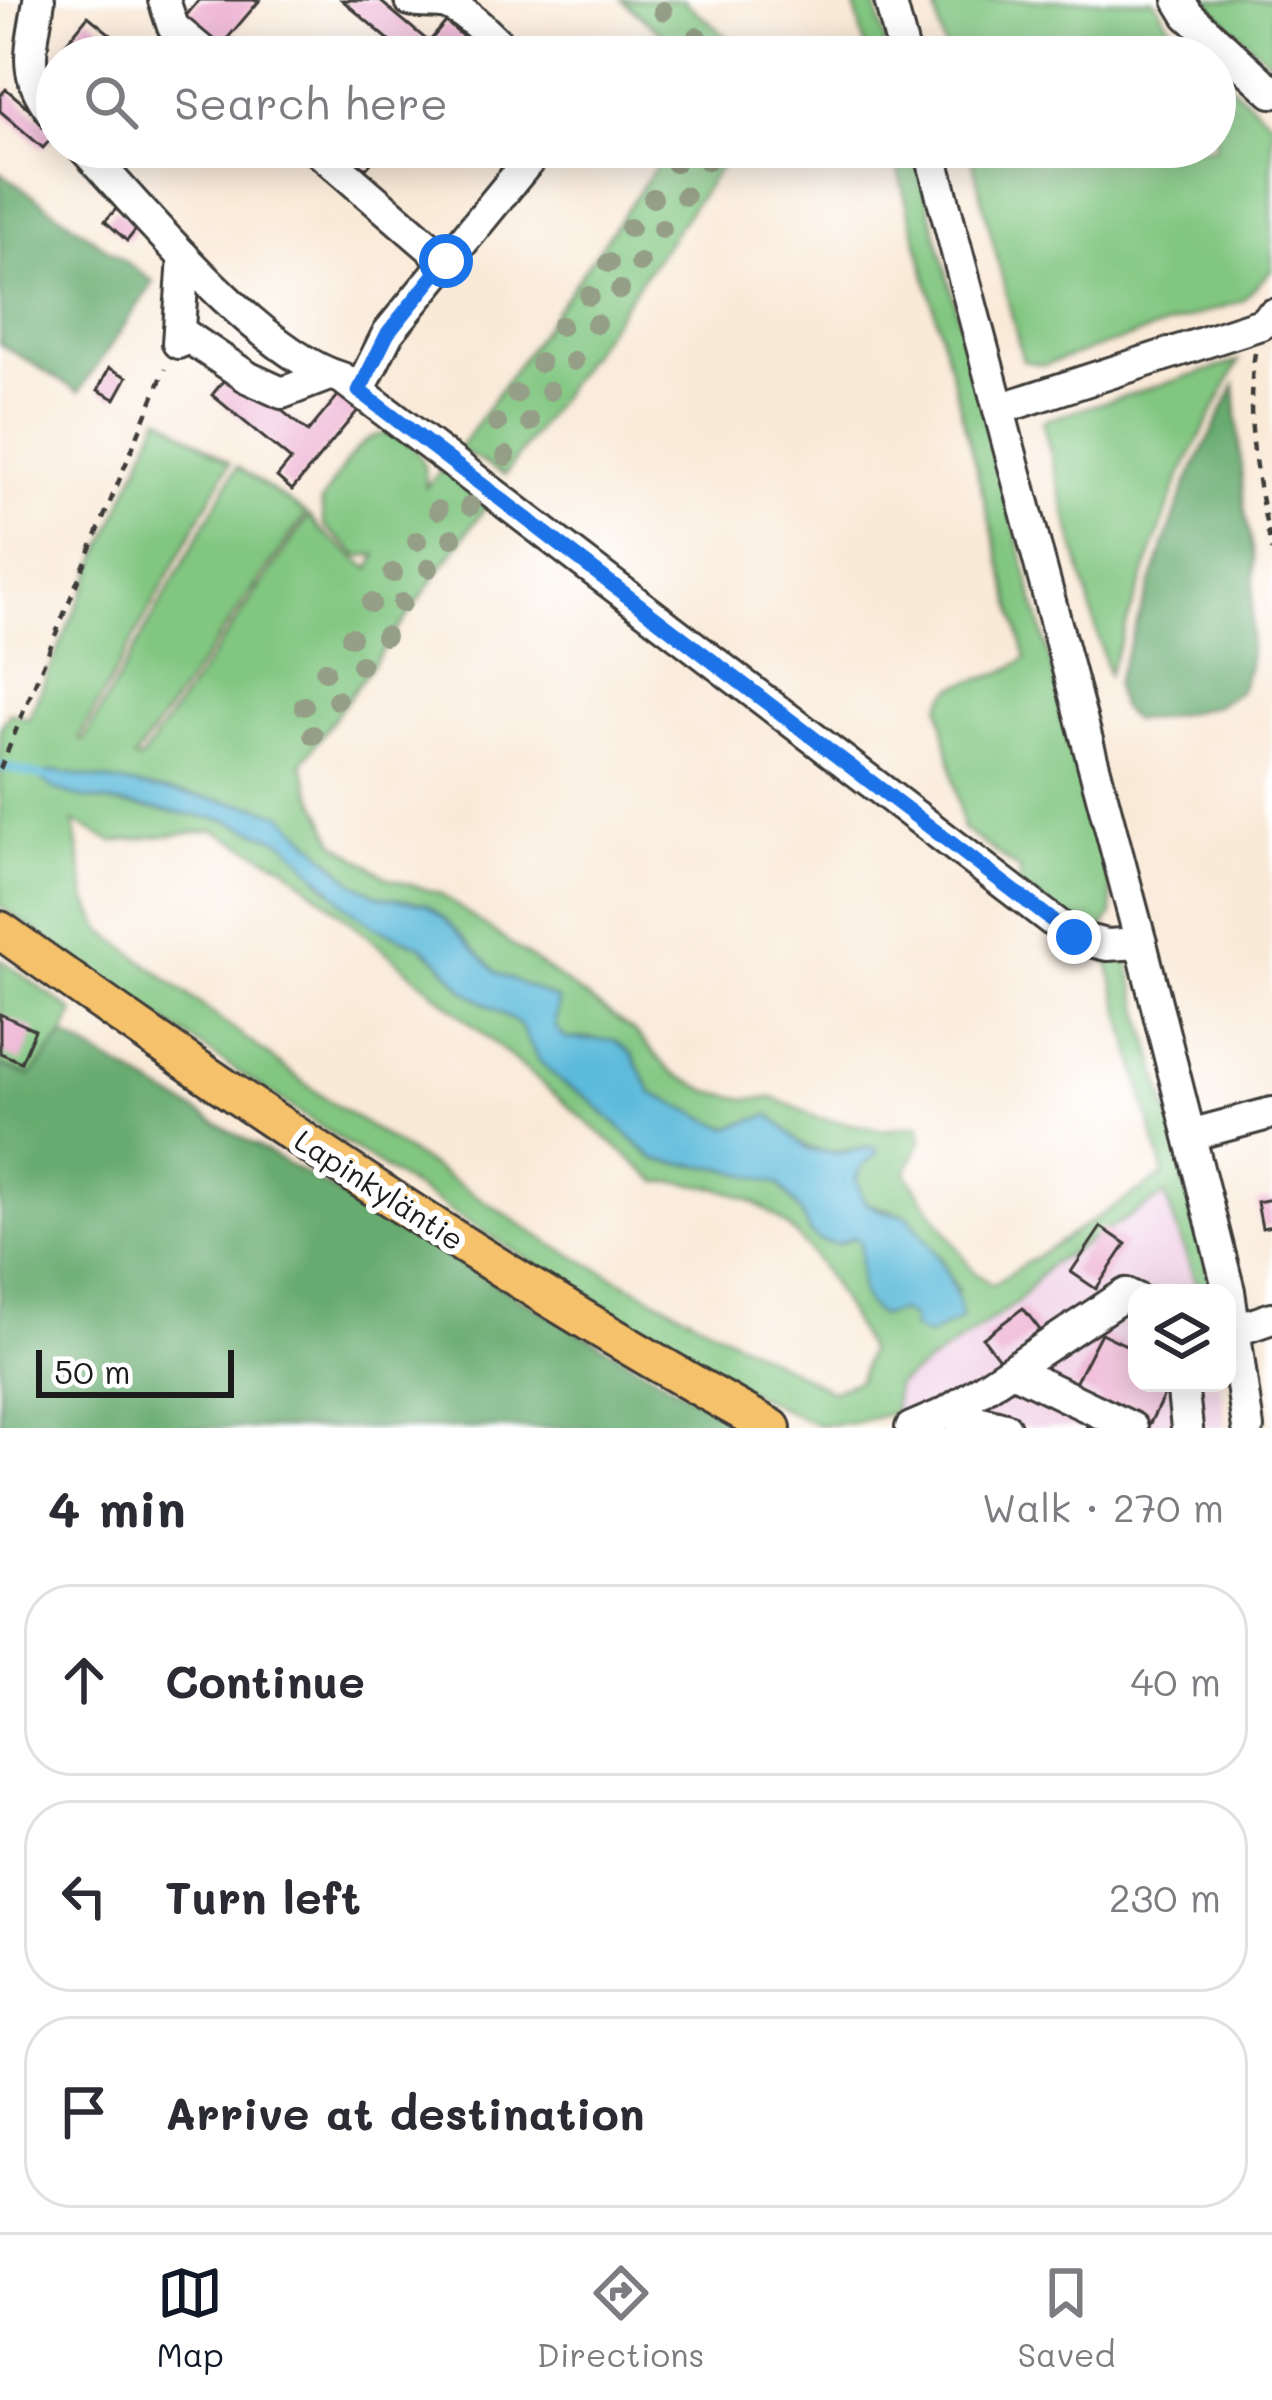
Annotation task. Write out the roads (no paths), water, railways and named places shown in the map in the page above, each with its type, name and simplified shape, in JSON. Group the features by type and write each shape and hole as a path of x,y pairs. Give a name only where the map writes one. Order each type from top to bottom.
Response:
{"main road":[{"name":"Lapinkyläntie","path":"0,930 336,1161 571,1312 772,1428"}],"street":[{"path":"36,91 29,62 39,0"},
{"path":"164,0 173,27 184,36"},
{"path":"410,0 444,2 488,36"},
{"path":"890,0 899,36"},
{"path":"1179,0 1211,36"},
{"path":"1236,59 1272,92"},
{"path":"102,168 184,257 317,371 342,378 1074,937 1107,945 1142,943"},
{"path":"338,168 446,261"},
{"path":"359,391 388,333 523,168"},
{"path":"935,168 1142,943 1237,1330 1248,1426"},
{"path":"184,257 178,337 282,393 329,375"},
{"path":"999,410 1266,319"},
{"path":"1190,1136 1272,1113"},
{"path":"911,1428 946,1413 1128,1295"},
{"path":"1237,1330 1272,1318"},
{"path":"1012,1370 1132,1428"},
{"path":"1183,1392 1187,1428"},
{"path":"946,1413 1005,1428"}],"water":[{"path":"54,771 283,815 353,882 379,896 426,904 497,973 558,1000 555,1027 566,1039 615,1040 632,1054 652,1093 728,1128 770,1115 808,1150 839,1153 876,1147 877,1154 856,1178 864,1202 908,1216 948,1276 962,1318 928,1336 913,1329 912,1317 900,1311 881,1316 862,1293 860,1242 854,1237 837,1244 820,1241 809,1232 779,1184 722,1168 655,1160 587,1097 561,1082 538,1060 520,1025 464,990 421,946 375,927 348,907 285,842 226,820 55,790 38,776"}],"waterway":[{"path":"0,766 45,777"}]}
